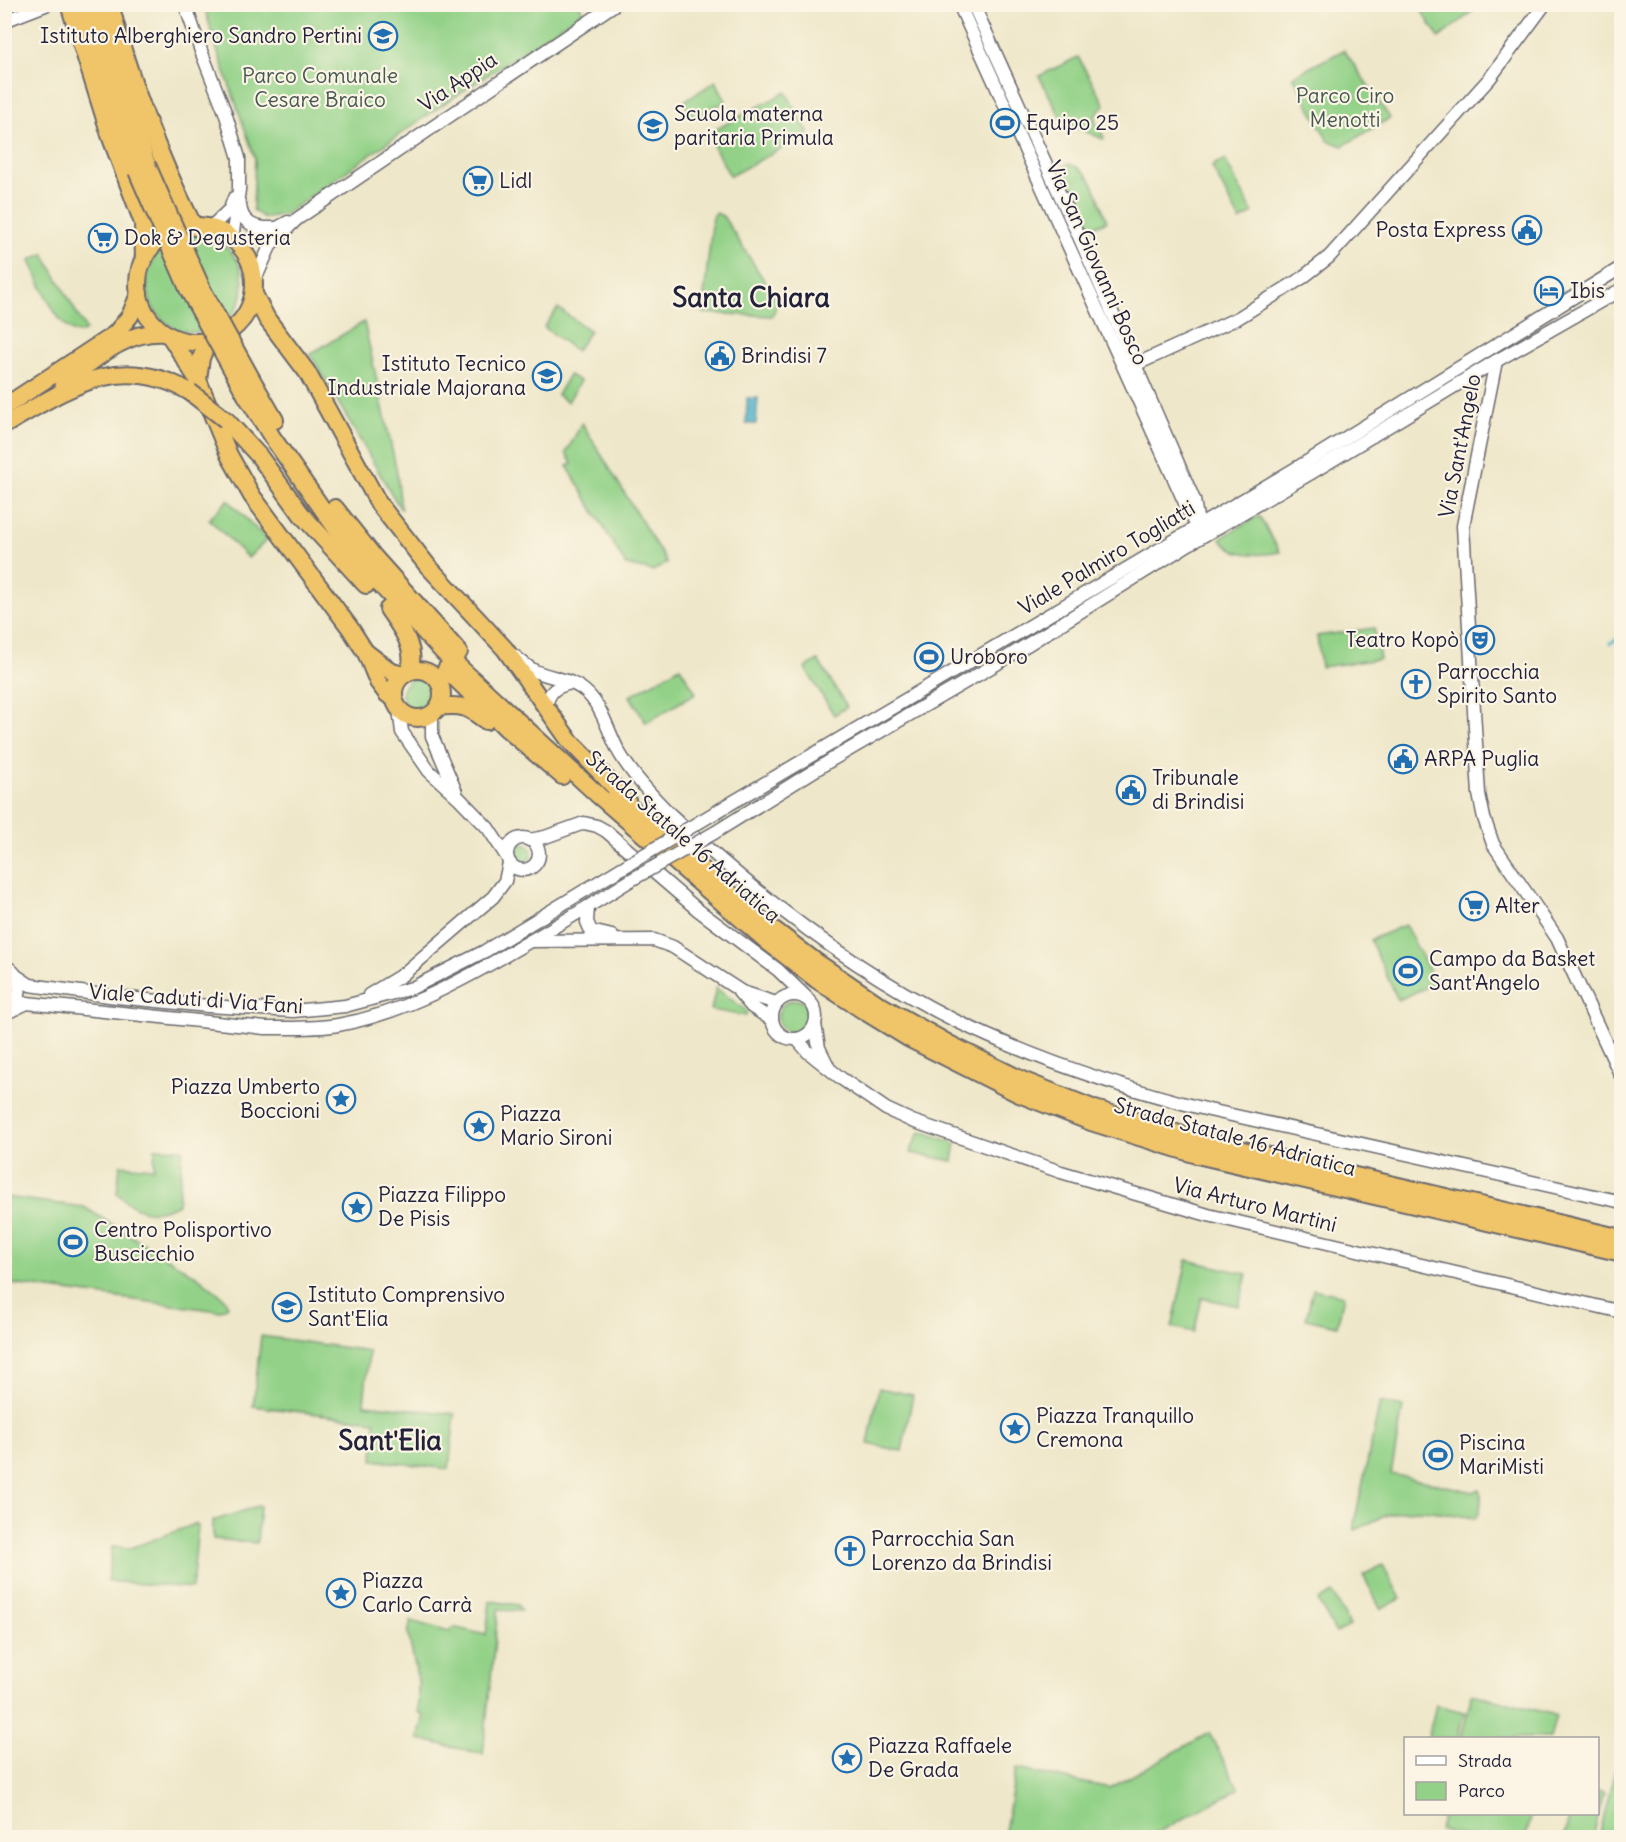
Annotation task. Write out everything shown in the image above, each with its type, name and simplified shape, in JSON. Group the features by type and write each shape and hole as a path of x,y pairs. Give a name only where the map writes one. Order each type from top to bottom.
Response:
{"highway":[{"path":"110,4 123,55 145,119 173,185 202,227"},
{"path":"80,6 111,138 143,223 144,260"},
{"name":"Strada Statale 16 Adriatica","path":"80,6 123,95 142,168 272,436 361,564 387,593 444,653 598,795 639,821 815,962 880,1005 951,1045 1022,1080 1095,1109 1200,1140 1622,1238"},
{"path":"202,227 234,241 250,264 254,288 267,319 307,372 379,504 427,565 505,649 569,740 639,821 602,806 468,707 460,705 435,710 418,718 411,717 387,694 378,682 366,653 238,475 219,433 167,335 153,323 144,309 138,282 144,260 152,247 164,236 179,229 202,227"},
{"path":"6,419 118,344 136,336 167,335 188,342 208,341 221,337 243,320 250,308 254,288"},
{"path":"6,419 71,363 115,334 130,316 139,294"},
{"path":"194,386 208,341"},
{"path":"6,419 74,386 104,377 132,374 194,386 259,456 302,515 388,609 479,702 562,776"},
{"name":"Strada Statale 16 Adriatica","path":"251,391 343,519 450,643 769,943 817,980 908,1038 1019,1094 1091,1122 1197,1155 1622,1253"},
{"path":"272,436 324,531 355,574"},
{"path":"388,609 411,649 413,663 396,685 397,704"},
{"path":"366,653 392,672 406,674 423,671 436,679 442,692 435,710"}],"street":[{"path":"4,21 48,4"},
{"path":"185,4 225,112 239,158 239,190 234,241"},
{"name":"Via Appia","path":"254,288 271,244 297,219 615,4"},
{"name":"Via San Giovanni Bosco","path":"959,4 1129,367"},
{"name":"Via San Giovanni Bosco","path":"973,4 1190,514 1201,531"},
{"path":"1129,367 1238,318 1298,280 1335,251 1490,78 1545,4"},
{"path":"202,227 230,209 239,190"},
{"path":"239,190 243,217 256,227 275,228"},
{"name":"Via Appia","path":"234,241 264,235 297,219"},
{"name":"Viale Palmiro Togliatti","path":"631,880 998,663 1201,531 1622,267"},
{"name":"Viale Palmiro Togliatti","path":"622,868 1201,531 1311,473 1496,361 1622,289"},
{"name":"Via Sant'Angelo","path":"1496,361 1463,526 1479,794 1493,844 1557,938 1622,1078"},
{"path":"505,649 534,670 582,687 591,696 620,753 648,792 723,862 788,915 842,954 952,1019 1057,1065 1155,1096 1622,1202"},
{"path":"546,707 549,694 559,686 571,683"},
{"path":"397,704 402,732 429,771 488,828 513,867 522,870 531,868 561,832"},
{"path":"435,710 432,736 459,798"},
{"path":"357,1003 402,975 493,897 505,881 509,846 523,840 561,832 584,823 606,831 698,910 778,970 807,998 816,1010 815,1024 819,1048 829,1069"},
{"path":"488,828 502,836 523,840 538,851 537,860"},
{"name":"Viale Caduti di Via Fani","path":"4,965 30,985 117,997 230,1008 293,1011 337,1008 412,988 485,951 622,868"},
{"name":"Viale Caduti di Via Fani","path":"8,1011 27,1003 264,1028 337,1025 388,1012 431,996 530,941 631,880"},
{"path":"588,907 587,922 591,931 631,939"},
{"path":"530,941 654,940 673,947 735,987 764,1001 778,1001 794,994 807,998"},
{"path":"771,1020 782,986 778,970"},
{"name":"Viale Caduti di Via Fani","path":"8,1011 20,994 18,977"},
{"path":"735,987 752,1007 771,1020 780,1035 786,1038 797,1039 808,1034 815,1024"},
{"name":"Via Arturo Martini","path":"797,1039 808,1052 829,1069 886,1108 912,1121 1061,1172 1208,1215 1622,1312"}],"green space":[{"name":"Parco Comunale Cesare Braico","path":"579,4 583,12 442,105 285,214 264,218 253,210 255,158 213,38 204,5"},
{"path":"1418,4 1482,4 1439,38 1418,5"},
{"name":"Parco Ciro Menotti","path":"1344,50 1390,118 1343,146 1328,141 1293,76"},
{"path":"1078,57 1105,105 1095,116 1095,122 1103,139 1063,122 1039,76"},
{"path":"716,81 726,101 695,118 691,116 683,102"},
{"path":"786,92 809,134 730,176 707,134"},
{"path":"1225,160 1253,213 1240,221 1212,167"},
{"path":"1068,164 1077,167 1089,178 1107,221 1084,231 1057,170"},
{"path":"716,213 723,216 778,302 772,316 702,313 713,216"},
{"path":"195,236 213,240 229,250 239,266 243,284 239,302 229,318 213,328 195,332 177,328 161,318 151,302 147,284 151,266 161,250 177,240"},
{"path":"44,254 86,330 80,333 72,331 64,324 50,303 30,260"},
{"path":"558,308 590,331 576,351 544,327"},
{"path":"364,322 397,472 401,510 310,354"},
{"path":"569,375 580,381 568,402 557,395"},
{"path":"582,423 667,563 653,571 626,565 567,466 572,463 566,453"},
{"path":"228,500 267,540 248,558 209,519"},
{"path":"1259,516 1280,552 1247,554 1231,549 1220,538"},
{"path":"1374,628 1380,659 1321,667 1317,636"},
{"path":"818,660 847,707 834,715 805,668"},
{"path":"680,667 696,693 646,723 630,696"},
{"path":"418,678 429,683 434,694 429,705 418,710 407,705 402,694 407,683"},
{"path":"523,844 529,847 532,853 529,859 523,862 517,859 514,853 517,847"},
{"name":"Campo da Basket Sant'Angelo","path":"1405,925 1436,983 1398,1000 1370,940"},
{"path":"716,988 747,1011 746,1016 711,1010"},
{"path":"795,1000 807,1005 812,1017 807,1029 795,1034 783,1029 778,1017 783,1005"},
{"path":"923,1132 956,1143 953,1161 910,1153 919,1133"},
{"path":"155,1148 183,1149 178,1204 153,1212 138,1209 117,1193 120,1165 154,1168"},
{"name":"Centro Polisportivo Buscicchio","path":"5,1197 84,1207 198,1277 224,1298 228,1306 219,1311 5,1283"},
{"path":"1187,1260 1247,1274 1239,1306 1202,1298 1194,1332 1172,1327"},
{"path":"1313,1289 1344,1296 1337,1326 1306,1319"},
{"path":"261,1336 369,1351 364,1404 455,1414 449,1469 373,1460 375,1421 253,1406"},
{"path":"879,1388 913,1395 902,1451 868,1444"},
{"path":"1380,1402 1403,1407 1391,1474 1474,1492 1479,1489 1481,1504 1475,1518 1433,1511 1401,1511 1355,1530 1354,1524"},
{"path":"260,1506 257,1543 213,1539 213,1521"},
{"path":"195,1524 198,1526 192,1588 108,1581 112,1547 131,1548"},
{"path":"1383,1565 1401,1599 1381,1609 1363,1575"},
{"path":"1333,1593 1350,1626 1336,1633 1318,1601"},
{"path":"490,1601 518,1605 521,1611 498,1610 483,1754 418,1739 424,1715 418,1712 418,1681 408,1633 411,1621 449,1632 453,1627 486,1635"},
{"path":"1472,1694 1556,1715 1550,1737 1461,1737"},
{"path":"1436,1705 1464,1712 1458,1737 1428,1737"},
{"path":"1209,1733 1239,1789 1149,1837 1004,1837 1016,1769 1110,1788"},
{"path":"1621,1745 1621,1837 1599,1837"},
{"path":"1599,1791 1604,1793 1599,1813"},
{"path":"1443,1815 1532,1815 1526,1837 1470,1837 1439,1830"},
{"path":"1570,1815 1598,1815 1593,1837 1564,1837"}],"water":[{"path":"747,398 758,398 756,424 746,424"}],"waterway":[{"path":"1610,643 1622,637"}],"place":[{"name":"Istituto Alberghiero Sandro Pertini","path":"383,36"},
{"name":"Equipo 25","path":"1005,123"},
{"name":"Scuola materna paritaria Primula","path":"653,126"},
{"name":"Lidl","path":"478,181"},
{"name":"Posta Express","path":"1527,230"},
{"name":"Dok & Degusteria","path":"103,238"},
{"name":"Ibis","path":"1549,291"},
{"name":"Brindisi 7","path":"720,356"},
{"name":"Istituto Tecnico Industriale Majorana","path":"547,376"},
{"name":"Teatro Kopò","path":"1480,640"},
{"name":"Uroboro","path":"929,657"},
{"name":"Parrocchia Spirito Santo","path":"1416,684"},
{"name":"ARPA Puglia","path":"1403,759"},
{"name":"Tribunale di Brindisi","path":"1131,790"},
{"name":"Alter","path":"1474,906"},
{"name":"Campo da Basket Sant'Angelo","path":"1408,971"},
{"name":"Piazza Umberto Boccioni","path":"341,1099"},
{"name":"Piazza Mario Sironi","path":"479,1126"},
{"name":"Piazza Filippo De Pisis","path":"357,1207"},
{"name":"Centro Polisportivo Buscicchio","path":"73,1242"},
{"name":"Istituto Comprensivo Sant'Elia","path":"287,1307"},
{"name":"Piazza Tranquillo Cremona","path":"1015,1428"},
{"name":"Piscina MariMisti","path":"1438,1455"},
{"name":"Parrocchia San Lorenzo da Brindisi","path":"850,1551"},
{"name":"Piazza Carlo Carrà","path":"341,1593"},
{"name":"Piazza Raffaele De Grada","path":"847,1758"}],"district":[{"name":"Santa Chiara","path":"751,298"},
{"name":"Sant'Elia","path":"390,1441"}]}
